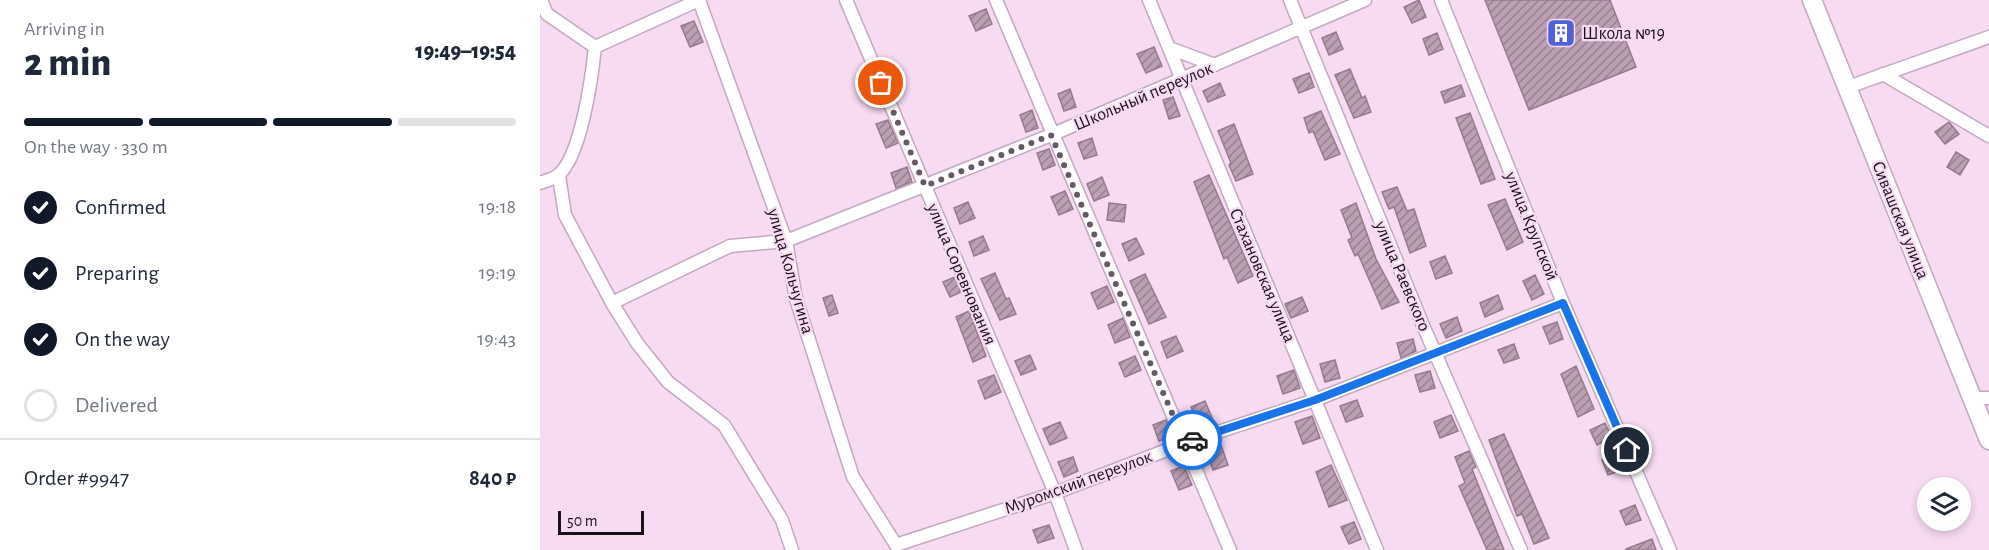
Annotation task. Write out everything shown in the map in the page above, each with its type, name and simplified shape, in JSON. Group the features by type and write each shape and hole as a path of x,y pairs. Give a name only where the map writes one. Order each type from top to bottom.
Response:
{"street":[{"path":"541,0 547,14 596,47"},
{"path":"596,47 699,0"},
{"name":"улица Кольчугина","path":"699,0 786,241 796,299 853,477 896,545"},
{"name":"улица Соревнования","path":"846,0 1055,493 1076,550"},
{"path":"996,0 1051,135 1230,550"},
{"name":"Стахановская улица","path":"1149,0 1377,550"},
{"name":"улица Раевского","path":"1290,0 1422,323 1521,550"},
{"name":"Школьный переулок","path":"612,303 730,246 786,241 1051,135 1365,0"},
{"name":"улица Крупской","path":"1441,0 1563,303 1670,550"},
{"name":"Сивашская улица","path":"1812,0 1980,398 1987,432"},
{"path":"1848,87 1989,37"},
{"path":"596,47 591,90 584,120 559,176 565,215 612,303 637,344 668,382 724,425 782,520 792,550"},
{"path":"1169,48 1215,65"},
{"path":"1883,74 1989,136"},
{"path":"540,183 559,176"},
{"name":"Муромский переулок","path":"896,545 1055,493 1185,443 1315,400 1563,303"}],"building":[{"path":"1419,0 1426,17 1412,23 1404,7"},
{"name":"Школа №19","path":"1485,0 1610,0 1636,67 1529,110"},
{"path":"986,9 992,24 976,31 969,16"},
{"path":"694,21 703,42 690,47 681,26"},
{"path":"1336,32 1343,49 1329,55 1322,38"},
{"path":"1437,33 1443,49 1429,55 1423,39"},
{"path":"1154,47 1162,66 1146,73 1137,54"},
{"path":"1350,69 1362,98 1365,96 1371,112 1354,118 1335,75"},
{"path":"1309,73 1314,87 1299,93 1293,79"},
{"path":"1220,83 1225,95 1208,102 1203,91"},
{"path":"1461,85 1465,96 1445,103 1441,92"},
{"path":"1070,89 1076,107 1064,111 1058,94"},
{"path":"1173,97 1180,116 1169,119 1163,100"},
{"path":"1032,110 1038,128 1026,132 1020,115"},
{"path":"1321,111 1340,154 1325,160 1313,131 1309,133 1304,118"},
{"path":"1470,113 1495,179 1481,184 1456,118"},
{"path":"888,120 898,143 886,148 876,124"},
{"path":"1949,122 1959,134 1945,144 1935,132"},
{"path":"1234,124 1253,174 1236,181 1218,131"},
{"path":"1092,138 1097,155 1084,159 1078,143"},
{"path":"1049,149 1055,165 1043,170 1037,153"},
{"path":"1956,152 1969,160 1960,175 1947,167"},
{"path":"907,167 912,182 896,188 891,173"},
{"path":"1209,175 1253,276 1238,283 1227,257 1224,259 1194,182"},
{"path":"1102,177 1109,195 1094,201 1087,184"},
{"path":"1397,187 1407,211 1414,209 1426,246 1410,253 1394,207 1389,209 1382,192"},
{"path":"1065,191 1073,209 1059,215 1051,197"},
{"path":"1505,199 1523,242 1507,250 1488,205"},
{"path":"968,202 975,218 960,224 954,208"},
{"path":"1109,203 1126,205 1124,222 1107,220"},
{"path":"1356,203 1376,259 1399,302 1382,309 1358,254 1355,256 1348,240 1352,238 1341,210"},
{"path":"983,236 989,250 974,256 969,242"},
{"path":"1136,238 1144,254 1129,261 1122,244"},
{"path":"1445,256 1452,273 1436,279 1430,262"},
{"path":"995,273 1006,299 1009,298 1016,314 1000,320 981,279"},
{"path":"1145,274 1166,317 1149,324 1130,281"},
{"path":"1535,275 1544,294 1532,300 1523,281"},
{"path":"955,277 961,292 950,297 943,282"},
{"path":"1107,286 1114,302 1098,309 1091,293"},
{"path":"832,295 838,313 829,316 823,298"},
{"path":"1498,295 1503,309 1485,317 1480,303"},
{"path":"1302,297 1308,311 1291,318 1285,304"},
{"path":"969,311 986,356 973,362 956,317"},
{"path":"1457,317 1462,331 1446,338 1440,324"},
{"path":"1123,318 1130,337 1115,343 1108,325"},
{"path":"1557,322 1563,339 1550,344 1543,327"},
{"path":"1176,336 1183,351 1167,358 1161,342"},
{"path":"1413,339 1416,351 1401,358 1397,343"},
{"path":"1514,344 1519,358 1504,363 1498,350"},
{"path":"1030,355 1036,369 1021,375 1015,361"},
{"path":"1135,356 1141,370 1125,377 1119,363"},
{"path":"1335,360 1340,378 1325,382 1320,364"},
{"path":"1576,366 1594,409 1578,417 1561,374"},
{"path":"1294,370 1300,388 1283,394 1277,376"},
{"path":"1430,371 1435,388 1420,392 1415,375"},
{"path":"994,375 1001,392 985,399 978,381"},
{"path":"1357,400 1363,416 1346,422 1340,406"},
{"path":"1205,401 1213,420 1199,425 1191,407"},
{"path":"1451,415 1458,431 1440,438 1434,422"},
{"path":"1312,416 1320,438 1303,444 1295,422"},
{"path":"1166,420 1173,436 1159,441 1153,425"},
{"path":"1060,422 1067,438 1050,445 1043,429"},
{"path":"1605,423 1612,438 1597,445 1590,430"},
{"path":"1504,434 1549,538 1534,544 1522,514 1517,516 1489,440"},
{"path":"1221,445 1228,465 1213,470 1206,450"},
{"path":"1469,451 1476,467 1472,469 1504,550 1487,550 1459,486 1465,483 1455,457"},
{"path":"1618,454 1624,469 1608,475 1602,460"},
{"path":"1073,457 1078,471 1064,477 1058,462"},
{"path":"1331,465 1347,500 1329,507 1316,472"},
{"path":"1184,466 1192,485 1179,490 1171,471"},
{"path":"1635,505 1641,520 1626,525 1620,511"},
{"path":"1354,522 1361,539 1349,544 1341,527"},
{"path":"1049,525 1054,538 1038,543 1033,530"},
{"path":"1652,539 1656,550 1626,550 1626,549"}],"way so far":[{"path":"881,83 925,186 1051,135 1185,443 1192,440"}],"place":[{"name":"Школа №19","path":"1561,33"}],"route":[{"path":"1192,440 1315,400 1563,303 1627,450"}]}
